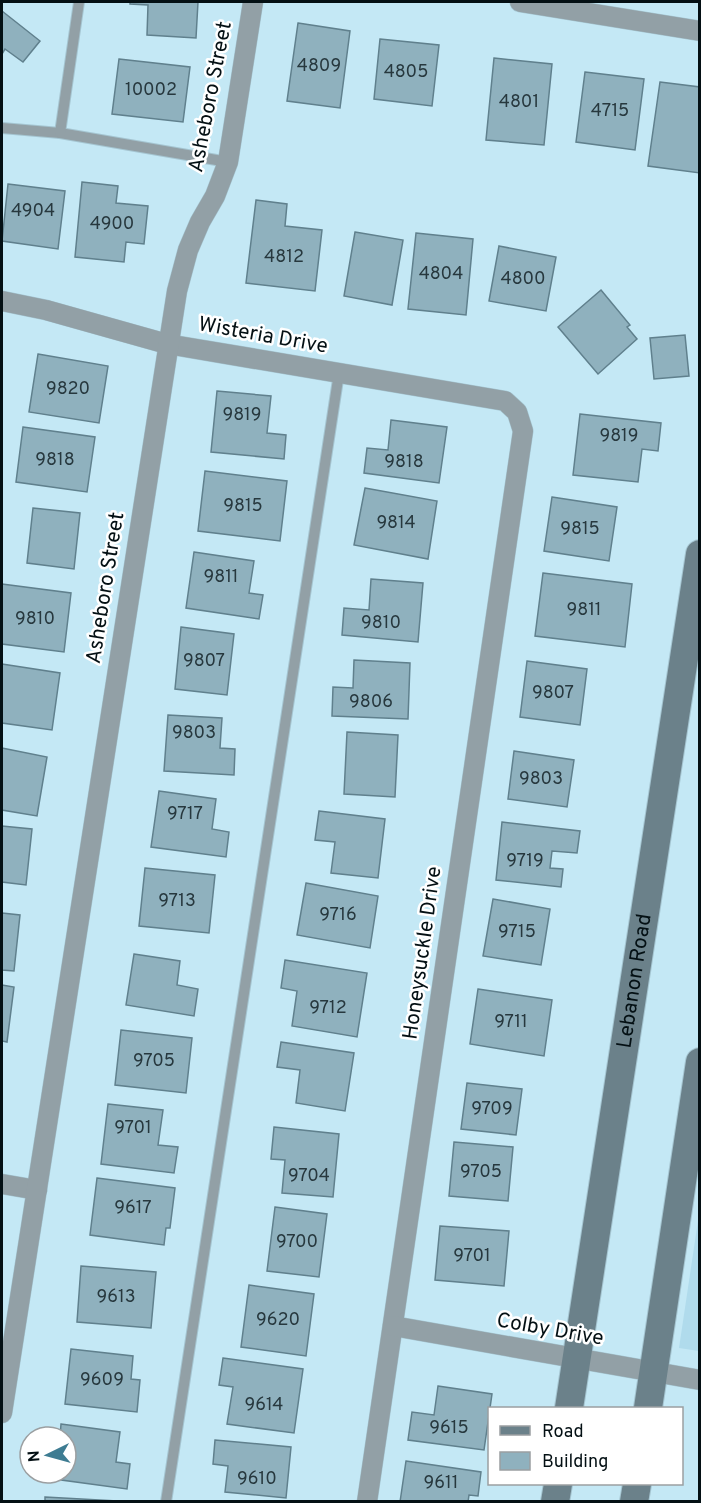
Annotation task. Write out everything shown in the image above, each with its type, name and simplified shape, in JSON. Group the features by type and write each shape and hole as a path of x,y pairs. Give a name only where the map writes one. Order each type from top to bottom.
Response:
{"main road":[{"name":"Lebanon Road","path":"569,1407 694,631 699,554"},
{"path":"648,1407 699,1062"},
{"path":"555,1502 558,1485"},
{"path":"634,1502 637,1485"}],"street":[{"name":"Asheboro Street","path":"2,1405 167,344 188,250 215,196 228,162 253,2"},
{"path":"520,2 569,5 699,31"},
{"name":"Wisteria Drive","path":"2,301 46,310 167,344 505,401 517,412"},
{"name":"Honeysuckle Drive","path":"367,1502 523,430 517,412"},
{"path":"2,1184 37,1190"},
{"name":"Colby Drive","path":"393,1326 699,1380"}],"lane":[{"path":"60,133 79,2"},
{"path":"2,128 60,133 228,162"},
{"path":"166,1502 339,373"}],"shaded area":[{"path":"699,1214 699,1351 679,1348"}],"building":[{"path":"130,2 198,2 196,38 147,35 148,5 130,4"},
{"path":"2,11 40,41 23,62 5,49 2,54"},
{"path":"298,23 350,31 340,108 287,101"},
{"path":"380,39 439,45 432,106 374,99"},
{"path":"494,58 552,64 544,145 486,140"},
{"path":"119,59 190,67 183,122 112,114"},
{"path":"585,72 644,79 635,150 576,142"},
{"path":"660,82 700,87 700,173 648,166"},
{"path":"82,182 118,186 116,203 148,206 144,244 126,242 124,262 75,257"},
{"path":"8,184 65,191 58,249 2,241"},
{"path":"256,200 287,204 285,226 322,230 315,291 246,283"},
{"path":"355,232 403,240 392,305 344,296"},
{"path":"416,233 473,239 466,315 408,309"},
{"path":"499,246 556,257 546,311 489,301"},
{"path":"601,290 630,325 627,327 637,339 598,374 558,327"},
{"path":"685,335 689,376 654,379 650,338"},
{"path":"38,354 108,366 99,423 29,412"},
{"path":"217,391 271,396 267,433 286,435 284,459 211,452"},
{"path":"580,414 661,423 658,451 642,449 638,482 573,475"},
{"path":"391,420 447,427 439,483 364,473 367,448 388,450"},
{"path":"23,427 95,437 87,492 16,482"},
{"path":"205,471 287,481 280,541 198,531"},
{"path":"365,488 437,501 428,559 354,545"},
{"path":"552,497 617,507 609,561 544,551"},
{"path":"33,508 80,513 74,569 27,563"},
{"path":"194,552 254,561 249,593 263,595 259,619 186,608"},
{"path":"543,573 632,584 625,647 535,636"},
{"path":"371,579 423,583 418,642 342,635 344,608 369,610"},
{"path":"2,584 71,593 64,652 2,644"},
{"path":"181,627 234,634 227,695 175,689"},
{"path":"354,660 410,663 408,719 332,716 333,687 353,688"},
{"path":"527,661 587,669 580,725 520,717"},
{"path":"2,664 60,673 52,730 2,723"},
{"path":"168,715 222,718 220,748 235,749 234,775 164,771"},
{"path":"347,732 398,735 395,797 344,794"},
{"path":"2,748 47,757 37,816 2,810"},
{"path":"514,751 574,760 567,807 508,799"},
{"path":"159,791 216,799 212,829 229,832 226,857 151,847"},
{"path":"319,811 385,819 378,878 331,873 335,842 315,840"},
{"path":"502,822 580,831 577,853 552,851 550,868 563,869 561,887 496,880"},
{"path":"2,826 32,829 26,885 2,882"},
{"path":"145,868 215,875 209,933 139,926"},
{"path":"306,883 378,896 370,948 297,935"},
{"path":"493,899 550,909 541,965 483,956"},
{"path":"2,913 20,915 14,971 2,970"},
{"path":"134,954 180,961 177,985 198,989 194,1016 126,1005"},
{"path":"285,960 367,973 357,1037 292,1026 297,991 281,988"},
{"path":"2,985 14,987 7,1042 2,1041"},
{"path":"478,989 552,1000 544,1056 470,1044"},
{"path":"121,1030 192,1038 186,1093 115,1085"},
{"path":"281,1042 354,1053 345,1111 296,1103 300,1070 277,1067"},
{"path":"467,1083 522,1089 516,1135 461,1129"},
{"path":"108,1104 163,1110 158,1145 178,1147 174,1173 101,1164"},
{"path":"274,1127 339,1134 333,1197 282,1193 285,1160 271,1159"},
{"path":"454,1142 513,1147 508,1201 449,1196"},
{"path":"97,1178 175,1188 170,1228 166,1228 164,1245 90,1235"},
{"path":"275,1207 327,1214 319,1277 267,1271"},
{"path":"440,1226 509,1231 504,1286 435,1280"},
{"path":"81,1266 156,1272 151,1328 77,1322"},
{"path":"249,1285 314,1294 306,1356 241,1347"},
{"path":"71,1349 133,1356 131,1379 140,1380 137,1412 65,1404"},
{"path":"223,1358 303,1369 294,1433 227,1424 233,1387 219,1385"},
{"path":"438,1386 492,1394 490,1407 488,1407 484,1450 408,1440 412,1412 434,1415"},
{"path":"78,1426 120,1432 116,1462 130,1464 127,1489 78,1482"},
{"path":"215,1440 291,1447 286,1498 225,1492 228,1466 213,1464"},
{"path":"406,1461 481,1472 478,1496 469,1495 468,1502 400,1502"},
{"path":"45,1497 117,1501 117,1502 45,1502"}]}
